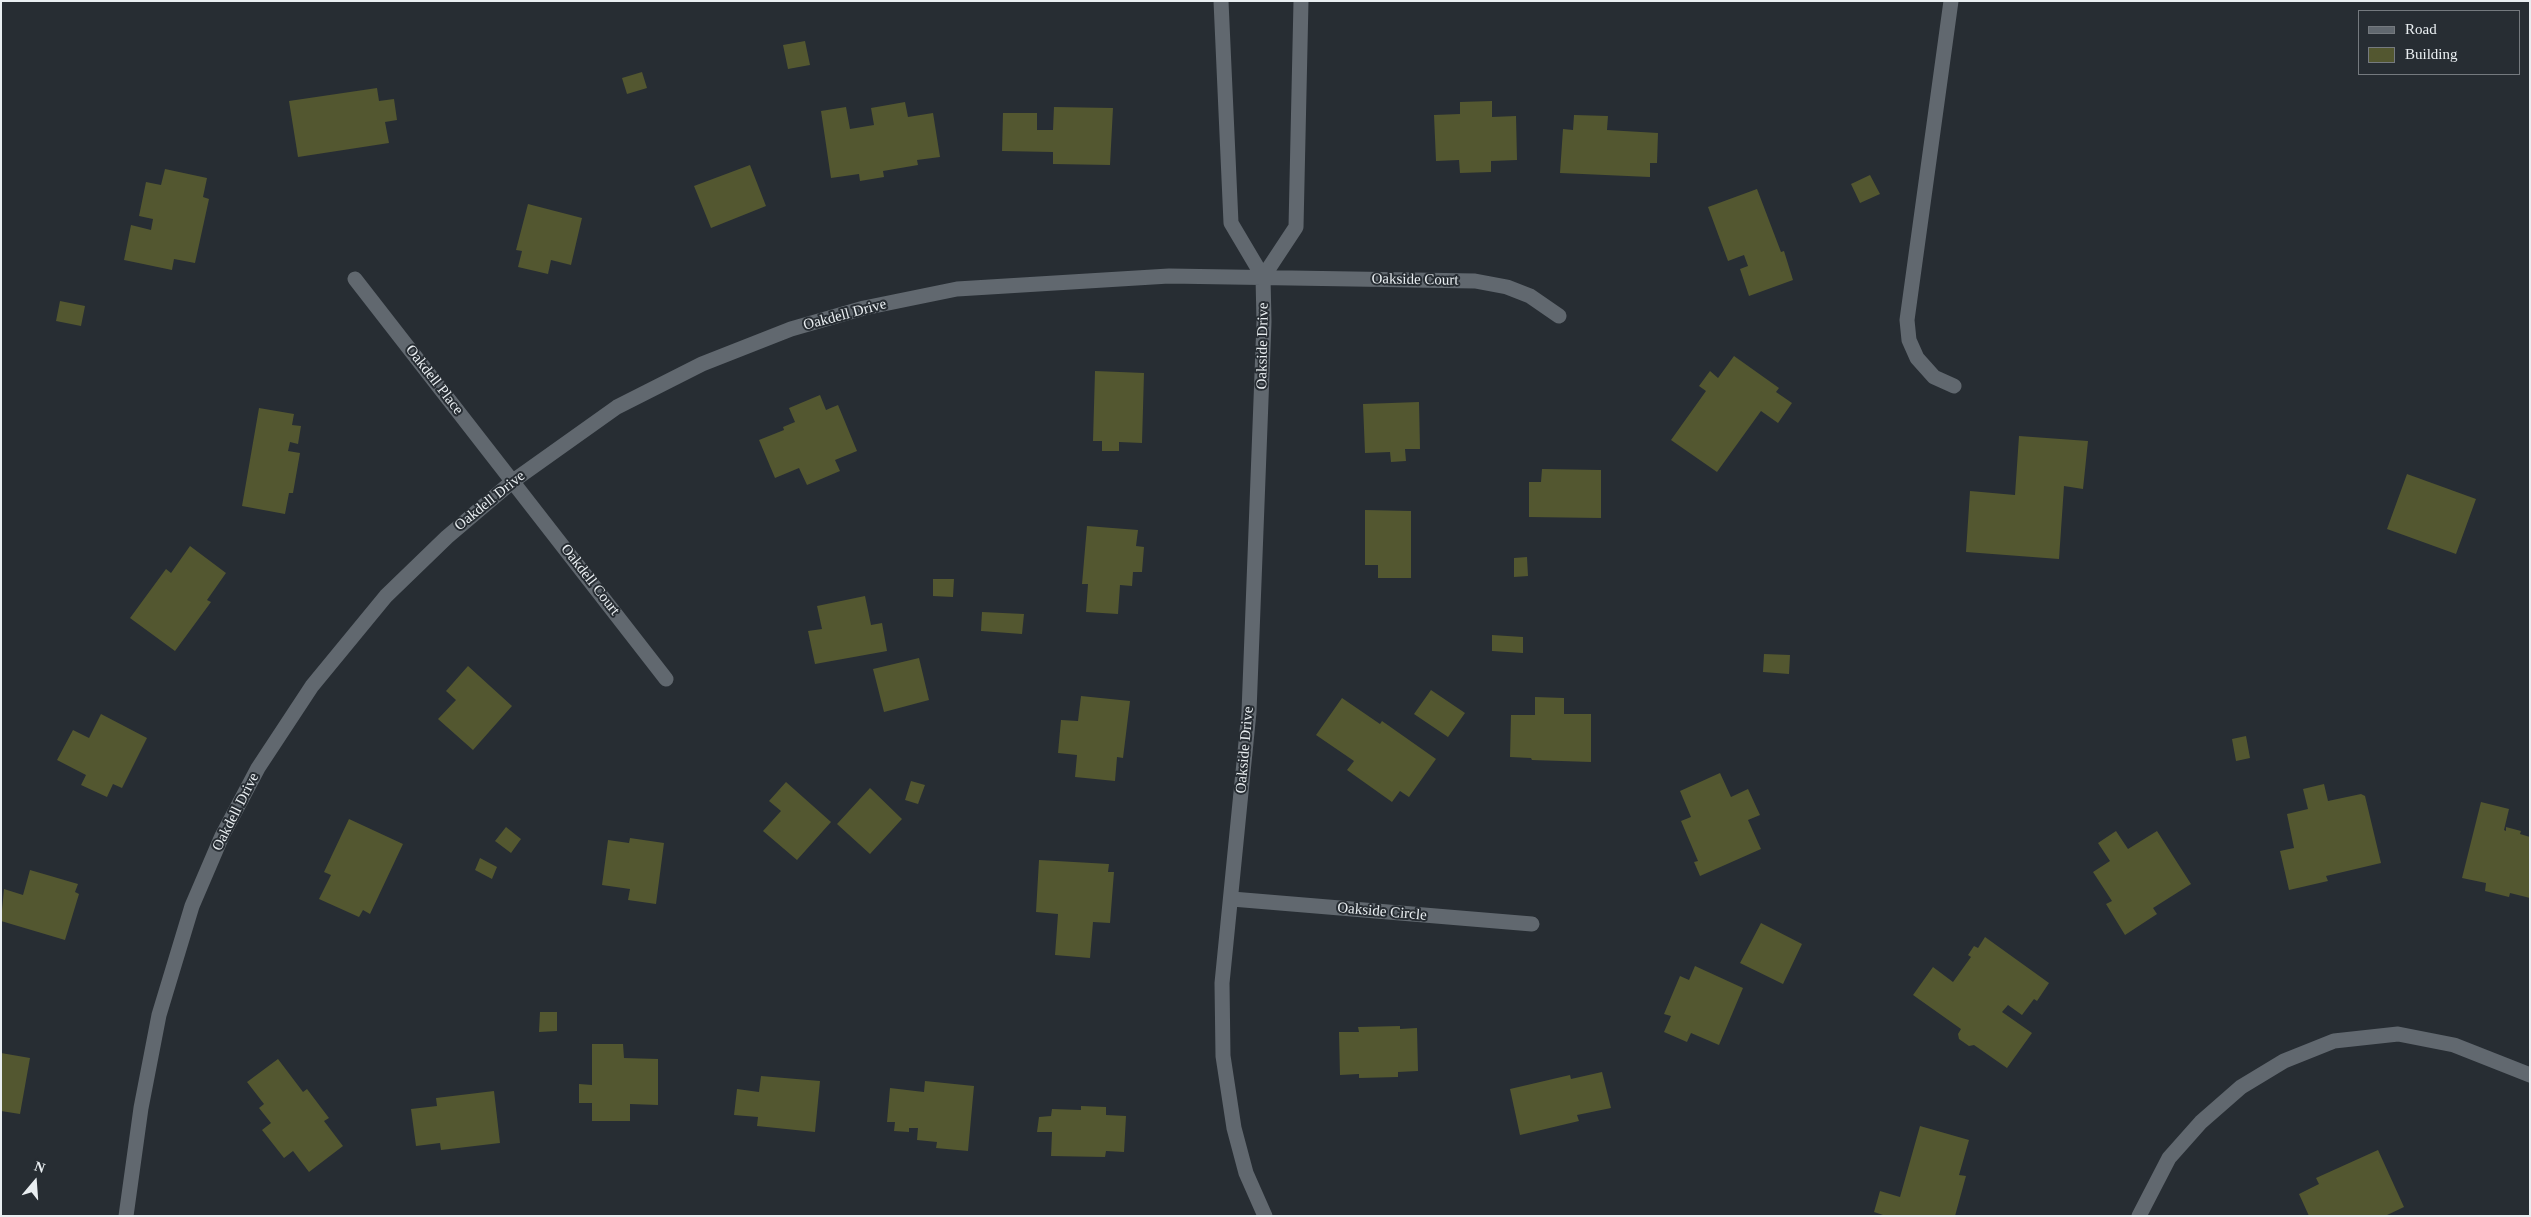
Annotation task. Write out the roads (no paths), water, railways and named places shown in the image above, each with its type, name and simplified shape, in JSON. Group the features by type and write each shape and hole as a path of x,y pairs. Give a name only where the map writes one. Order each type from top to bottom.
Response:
{"street":[{"name":"Oakside Drive","path":"1221,1 1230,222 1263,277 1264,322 1249,712 1232,899 1222,983 1223,1056 1234,1128 1246,1173 1265,1216"},
{"path":"1263,277 1296,226 1301,1"},
{"path":"1951,1 1907,320 1909,340 1917,358 1934,376 1954,386"},
{"name":"Oakdell Drive","path":"126,1216 141,1108 159,1014 192,906 226,827 258,768 312,686 386,596 447,537 513,481 617,408 702,364 791,329 864,308 957,289 1169,276 1263,277"},
{"name":"Oakside Court","path":"1263,277 1475,281 1507,287 1530,296 1559,316"},
{"name":"Oakdell Place","path":"355,279 513,481"},
{"name":"Oakdell Court","path":"513,481 666,679"},
{"name":"Oakside Circle","path":"1232,899 1532,924"},
{"path":"2139,1216 2169,1158 2201,1122 2240,1087 2284,1061 2334,1041 2398,1034 2454,1045 2530,1075"}]}
